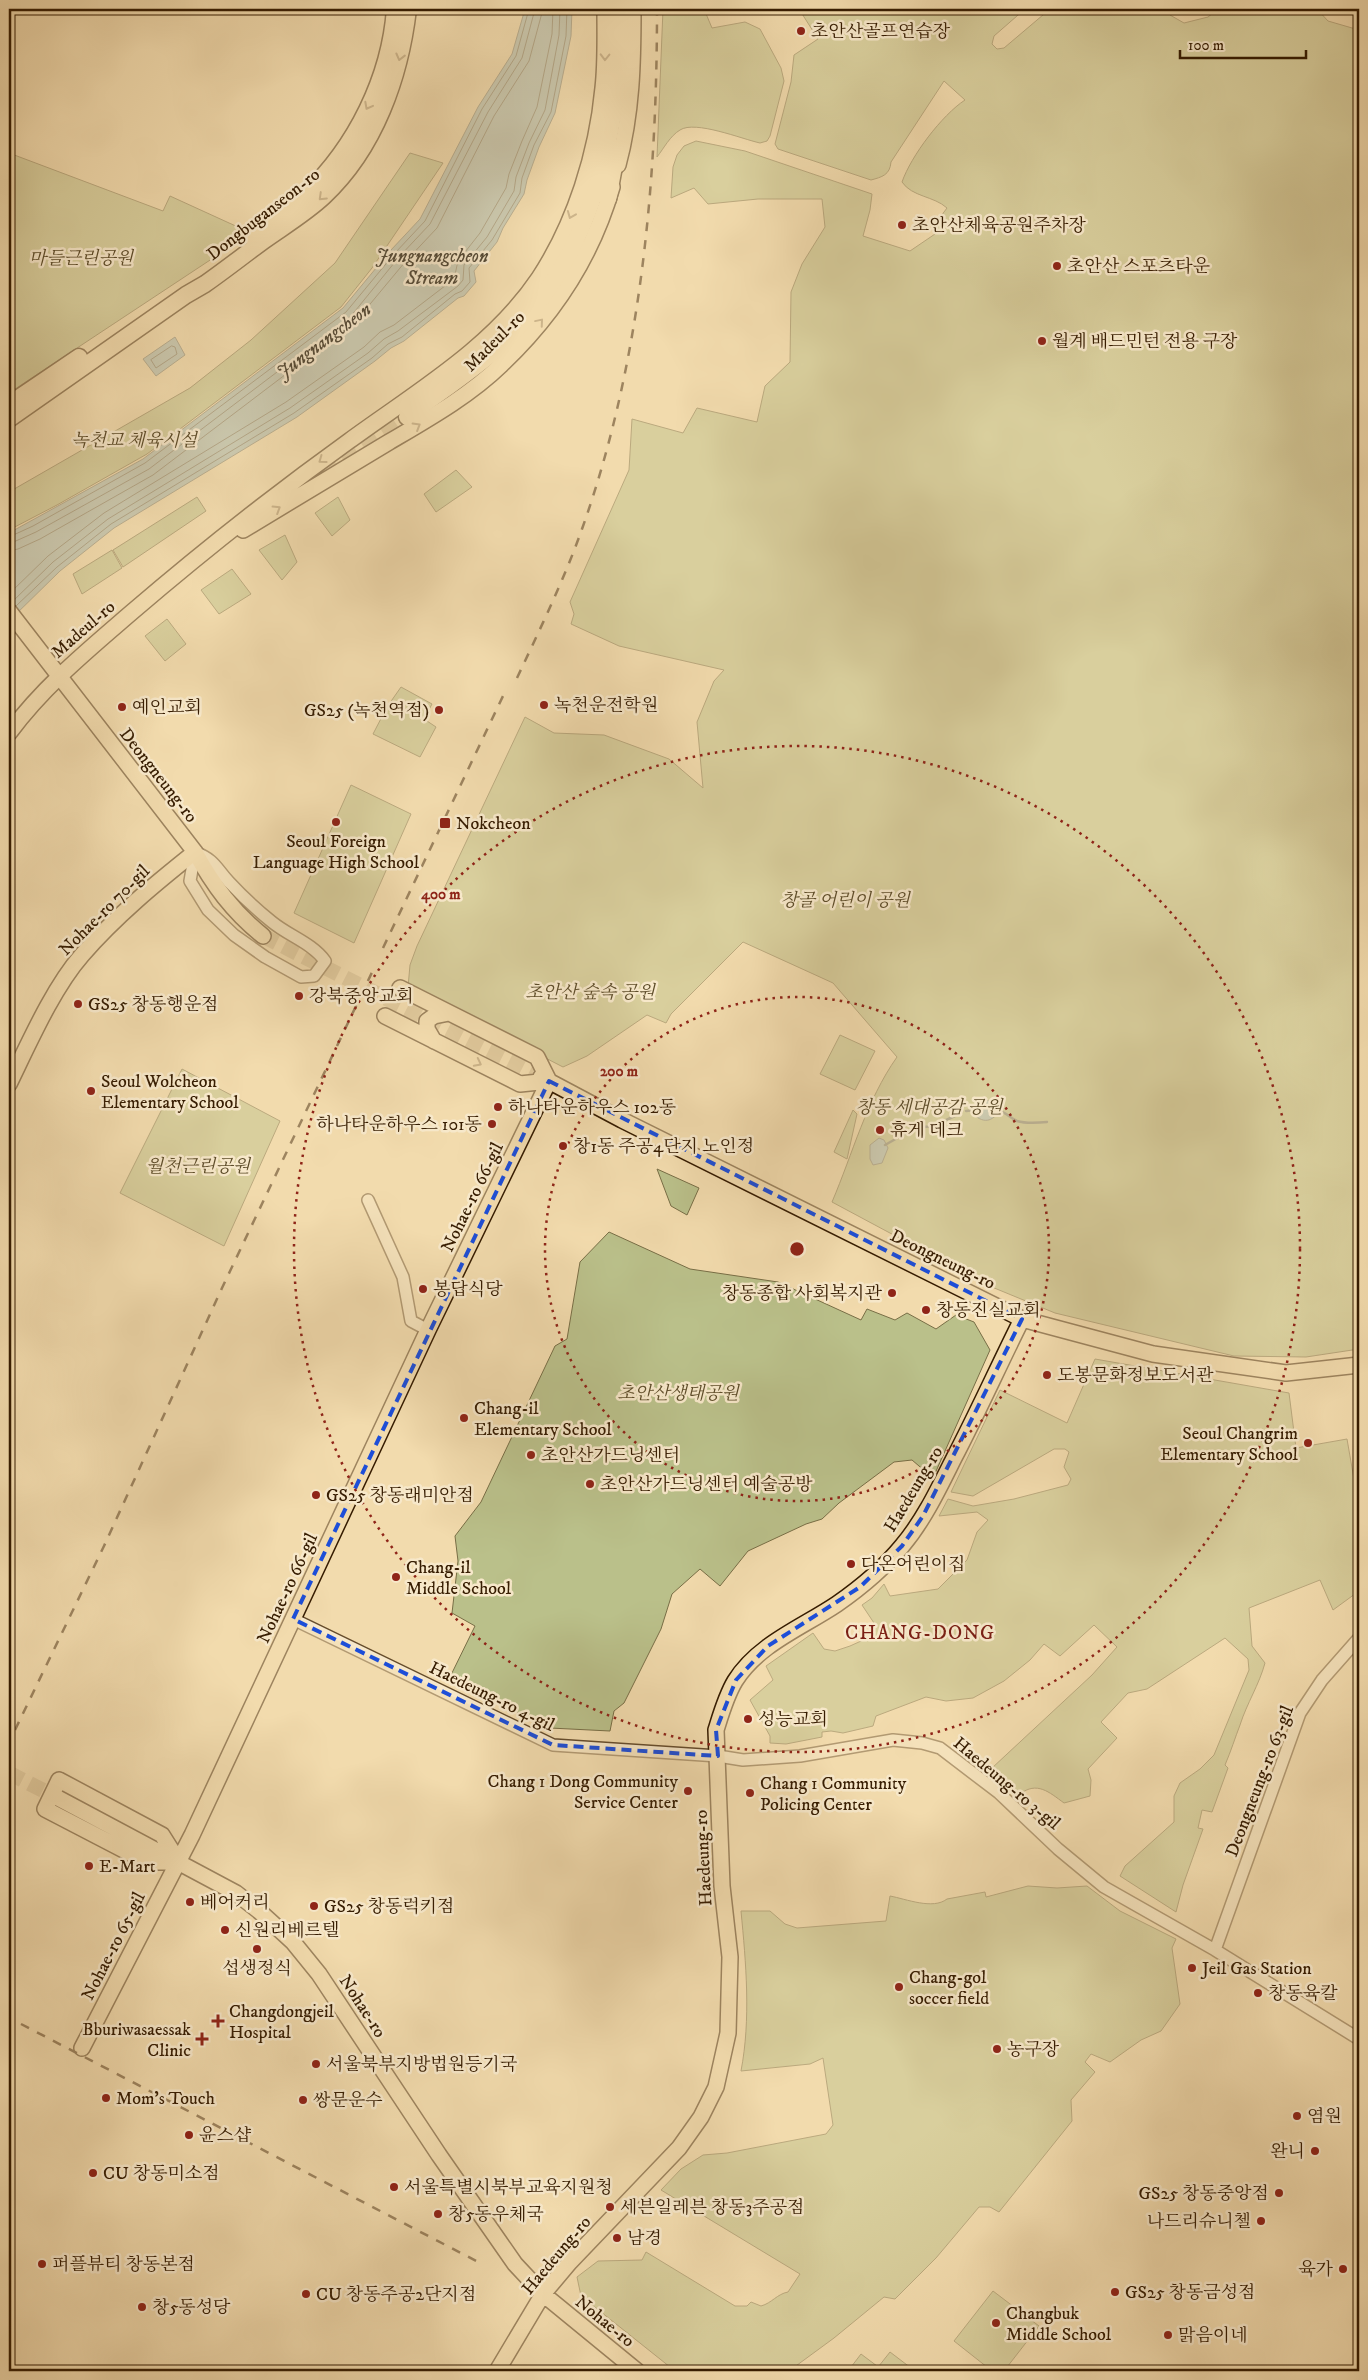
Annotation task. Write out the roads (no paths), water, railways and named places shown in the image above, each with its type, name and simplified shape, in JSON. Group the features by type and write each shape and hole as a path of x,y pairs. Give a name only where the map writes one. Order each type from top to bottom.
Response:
{"highway":[{"path":"240,259 255,234 294,204 316,184 351,138 375,93 386,62 393,31 395,9"},
{"name":"Dongbuganseon-ro","path":"9,431 88,375 205,284 314,205 338,181 354,161 369,136 397,69 408,9"},
{"path":"608,199 626,84 620,16"},
{"path":"407,416 498,348 542,297 580,233 607,153 619,75 620,16"},
{"name":"Dongbuganseon-ro","path":"9,419 205,284"},
{"path":"9,405 114,334 178,301"}],"main road":[{"name":"Madeul-ro","path":"9,733 58,676 191,563 272,497 458,362 503,322 539,278 564,233 593,151 603,88 605,9"},
{"name":"Madeul-ro","path":"191,563 431,417 501,365 542,320 581,266 595,237 608,199 626,130 633,88 633,9"},
{"path":"356,436 350,442 349,450 357,457 365,457"},
{"name":"Deongneung-ro","path":"9,611 195,852 210,880 244,921 263,936"},
{"name":"Nohae-ro 70-gil","path":"9,1084 49,1007 68,974 82,955 152,886 195,852"},
{"path":"385,1016 520,1084 545,1079 536,1057 400,988"},
{"path":"434,1040 427,1029 427,1021 434,1016 449,1013"},
{"name":"Deongneung-ro","path":"545,1079 622,1120 1022,1319 1153,1354 1286,1373 1359,1364"},
{"name":"Nohae-ro 66-gil","path":"178,1862 545,1079"},
{"name":"Haedeung-ro","path":"497,2371 543,2294 570,2262 679,2148 701,2117 716,2087 728,2033 730,1957 722,1886 716,1730 723,1708 736,1680 768,1646 837,1604 860,1587 902,1546 923,1516 991,1387 1022,1319"},
{"path":"58,1780 162,1835 178,1862 147,1862 45,1809 58,1780"},
{"name":"Nohae-ro","path":"56,1797 236,1893 259,1911 295,1945 319,1974 412,2116 510,2257 543,2294 637,2371"},
{"name":"Nohae-ro 65-gil","path":"82,2048 178,1862"}],"street":[{"path":"195,852 211,858 228,882 287,934 317,950 325,961 314,976 301,977 265,957 234,934 208,910 190,882 195,852"},
{"path":"368,1200 404,1276 411,1322 428,1330"},
{"name":"Haedeung-ro 4-gil","path":"293,1619 553,1745 718,1756"},
{"name":"Deongneung-ro 63-gil","path":"1215,1950 1300,1713 1322,1680 1359,1638"},
{"name":"Haedeung-ro 3-gil","path":"718,1756 743,1760 800,1756 893,1740 922,1743 940,1748 999,1793 1058,1848 1104,1887 1215,1950 1359,2039"}],"water":[{"name":"Jungnangcheon Stream","path":"525,9 572,9 571,36 555,113 539,147 524,194 503,228 497,242 474,271 476,282 464,296 458,298 404,341 391,348 297,417 114,528 60,571 9,621 9,533 143,459 343,308 391,250 420,219 478,107 512,54"},
{"path":"175,337 185,355 156,376 143,359"},
{"path":"981,1099 1002,1107 996,1116 989,1120 981,1120 973,1114 975,1105"},
{"path":"879,1138 884,1140 888,1148 882,1163 873,1165 870,1159 870,1145"}],"waterway":[{"path":"966,1111 976,1110"},
{"path":"999,1111 1021,1122 1047,1122"},
{"path":"942,1122 959,1114"},
{"path":"885,1145 915,1128 933,1126"}],"tunnel":[{"path":"303,486 407,417"},
{"path":"263,936 541,1077"},
{"path":"9,1773 56,1797"}],"railway":[{"path":"517,678 560,586 575,548 602,466 619,402 632,338 649,207 654,141 657,9"},
{"path":"383,948 503,696"},
{"path":"15,1730 104,1546 222,1288 375,966"},
{"path":"21,2024 484,2265"}],"place":[{"name":"초안산골프연습장","path":"801,31"},
{"name":"초안산체육공원주차장","path":"902,225"},
{"name":"초안산 스포츠타운","path":"1057,266"},
{"name":"월계 배드민턴 전용 구장","path":"1042,341"},
{"name":"녹천운전학원","path":"544,705"},
{"name":"예인교회","path":"122,707"},
{"name":"GS25 (녹천역점)","path":"439,710"},
{"name":"Seoul Foreign Language High School","path":"336,822"},
{"name":"Nokcheon","path":"445,823"},
{"name":"강북중앙교회","path":"299,996"},
{"name":"GS25 창동행운점","path":"78,1004"},
{"name":"Seoul Wolcheon Elementary School","path":"91,1091"},
{"name":"하나타운하우스 102동","path":"498,1107"},
{"name":"하나타운하우스 101동","path":"492,1124"},
{"name":"휴게 데크","path":"880,1130"},
{"name":"창1동 주공4단지 노인정","path":"563,1146"},
{"name":"봉답식당","path":"423,1289"},
{"name":"창동종합 사회복지관","path":"892,1293"},
{"name":"창동진실교회","path":"926,1310"},
{"name":"도봉문화정보도서관","path":"1047,1375"},
{"name":"Chang-il Elementary School","path":"464,1418"},
{"name":"Seoul Changrim Elementary School","path":"1308,1443"},
{"name":"초안산가드닝센터","path":"531,1455"},
{"name":"초안산가드닝센터 예술공방","path":"590,1484"},
{"name":"GS25 창동래미안점","path":"316,1495"},
{"name":"다온어린이집","path":"851,1564"},
{"name":"Chang-il Middle School","path":"396,1577"},
{"name":"성능교회","path":"748,1719"},
{"name":"Chang 1 Dong Community Service Center","path":"688,1791"},
{"name":"Chang 1 Community Policing Center","path":"750,1793"},
{"name":"E-Mart","path":"89,1866"},
{"name":"베어커리","path":"190,1902"},
{"name":"GS25 창동럭키점","path":"314,1906"},
{"name":"신원리베르텔","path":"225,1930"},
{"name":"섭생정식","path":"257,1949"},
{"name":"Jeil Gas Station","path":"1192,1968"},
{"name":"Chang-gol soccer field","path":"899,1987"},
{"name":"창동육칼","path":"1258,1993"},
{"name":"Changdongjeil Hospital","path":"218,2021"},
{"name":"Bburiwasaessak Clinic","path":"202,2039"},
{"name":"농구장","path":"997,2049"},
{"name":"서울북부지방법원등기국","path":"316,2064"},
{"name":"Mom's Touch","path":"106,2098"},
{"name":"쌍문운수","path":"303,2100"},
{"name":"염원","path":"1297,2116"},
{"name":"윤스샵","path":"189,2135"},
{"name":"완니","path":"1315,2151"},
{"name":"CU 창동미소점","path":"93,2173"},
{"name":"서울특별시북부교육지원청","path":"394,2187"},
{"name":"GS25 창동중앙점","path":"1279,2193"},
{"name":"세븐일레븐 창동3주공점","path":"610,2207"},
{"name":"창5동우체국","path":"438,2214"},
{"name":"나드리슈니첼","path":"1261,2221"},
{"name":"남경","path":"617,2238"},
{"name":"퍼플뷰티 창동본점","path":"42,2264"},
{"name":"육가","path":"1343,2269"},
{"name":"GS25 창동금성점","path":"1115,2292"},
{"name":"CU 창동주공2단지점","path":"306,2294"},
{"name":"창5동성당","path":"142,2307"},
{"name":"Changbuk Middle School","path":"996,2323"},
{"name":"맑음이네","path":"1168,2335"}],"district":[{"name":"CHANG-DONG","path":"920,1632"}],"park label":[{"name":"마들근린공원","path":"81,258"},
{"name":"녹천교 체육시설","path":"134,440"},
{"name":"창골 어린이 공원","path":"845,900"},
{"name":"초안산 숲속 공원","path":"590,992"},
{"name":"창동 세대공감 공원","path":"929,1107"},
{"name":"월천근린공원","path":"198,1166"},
{"name":"초안산생태공원","path":"678,1393"}],"water label":[{"name":"Jungnangcheon","path":"323,340"}]}
